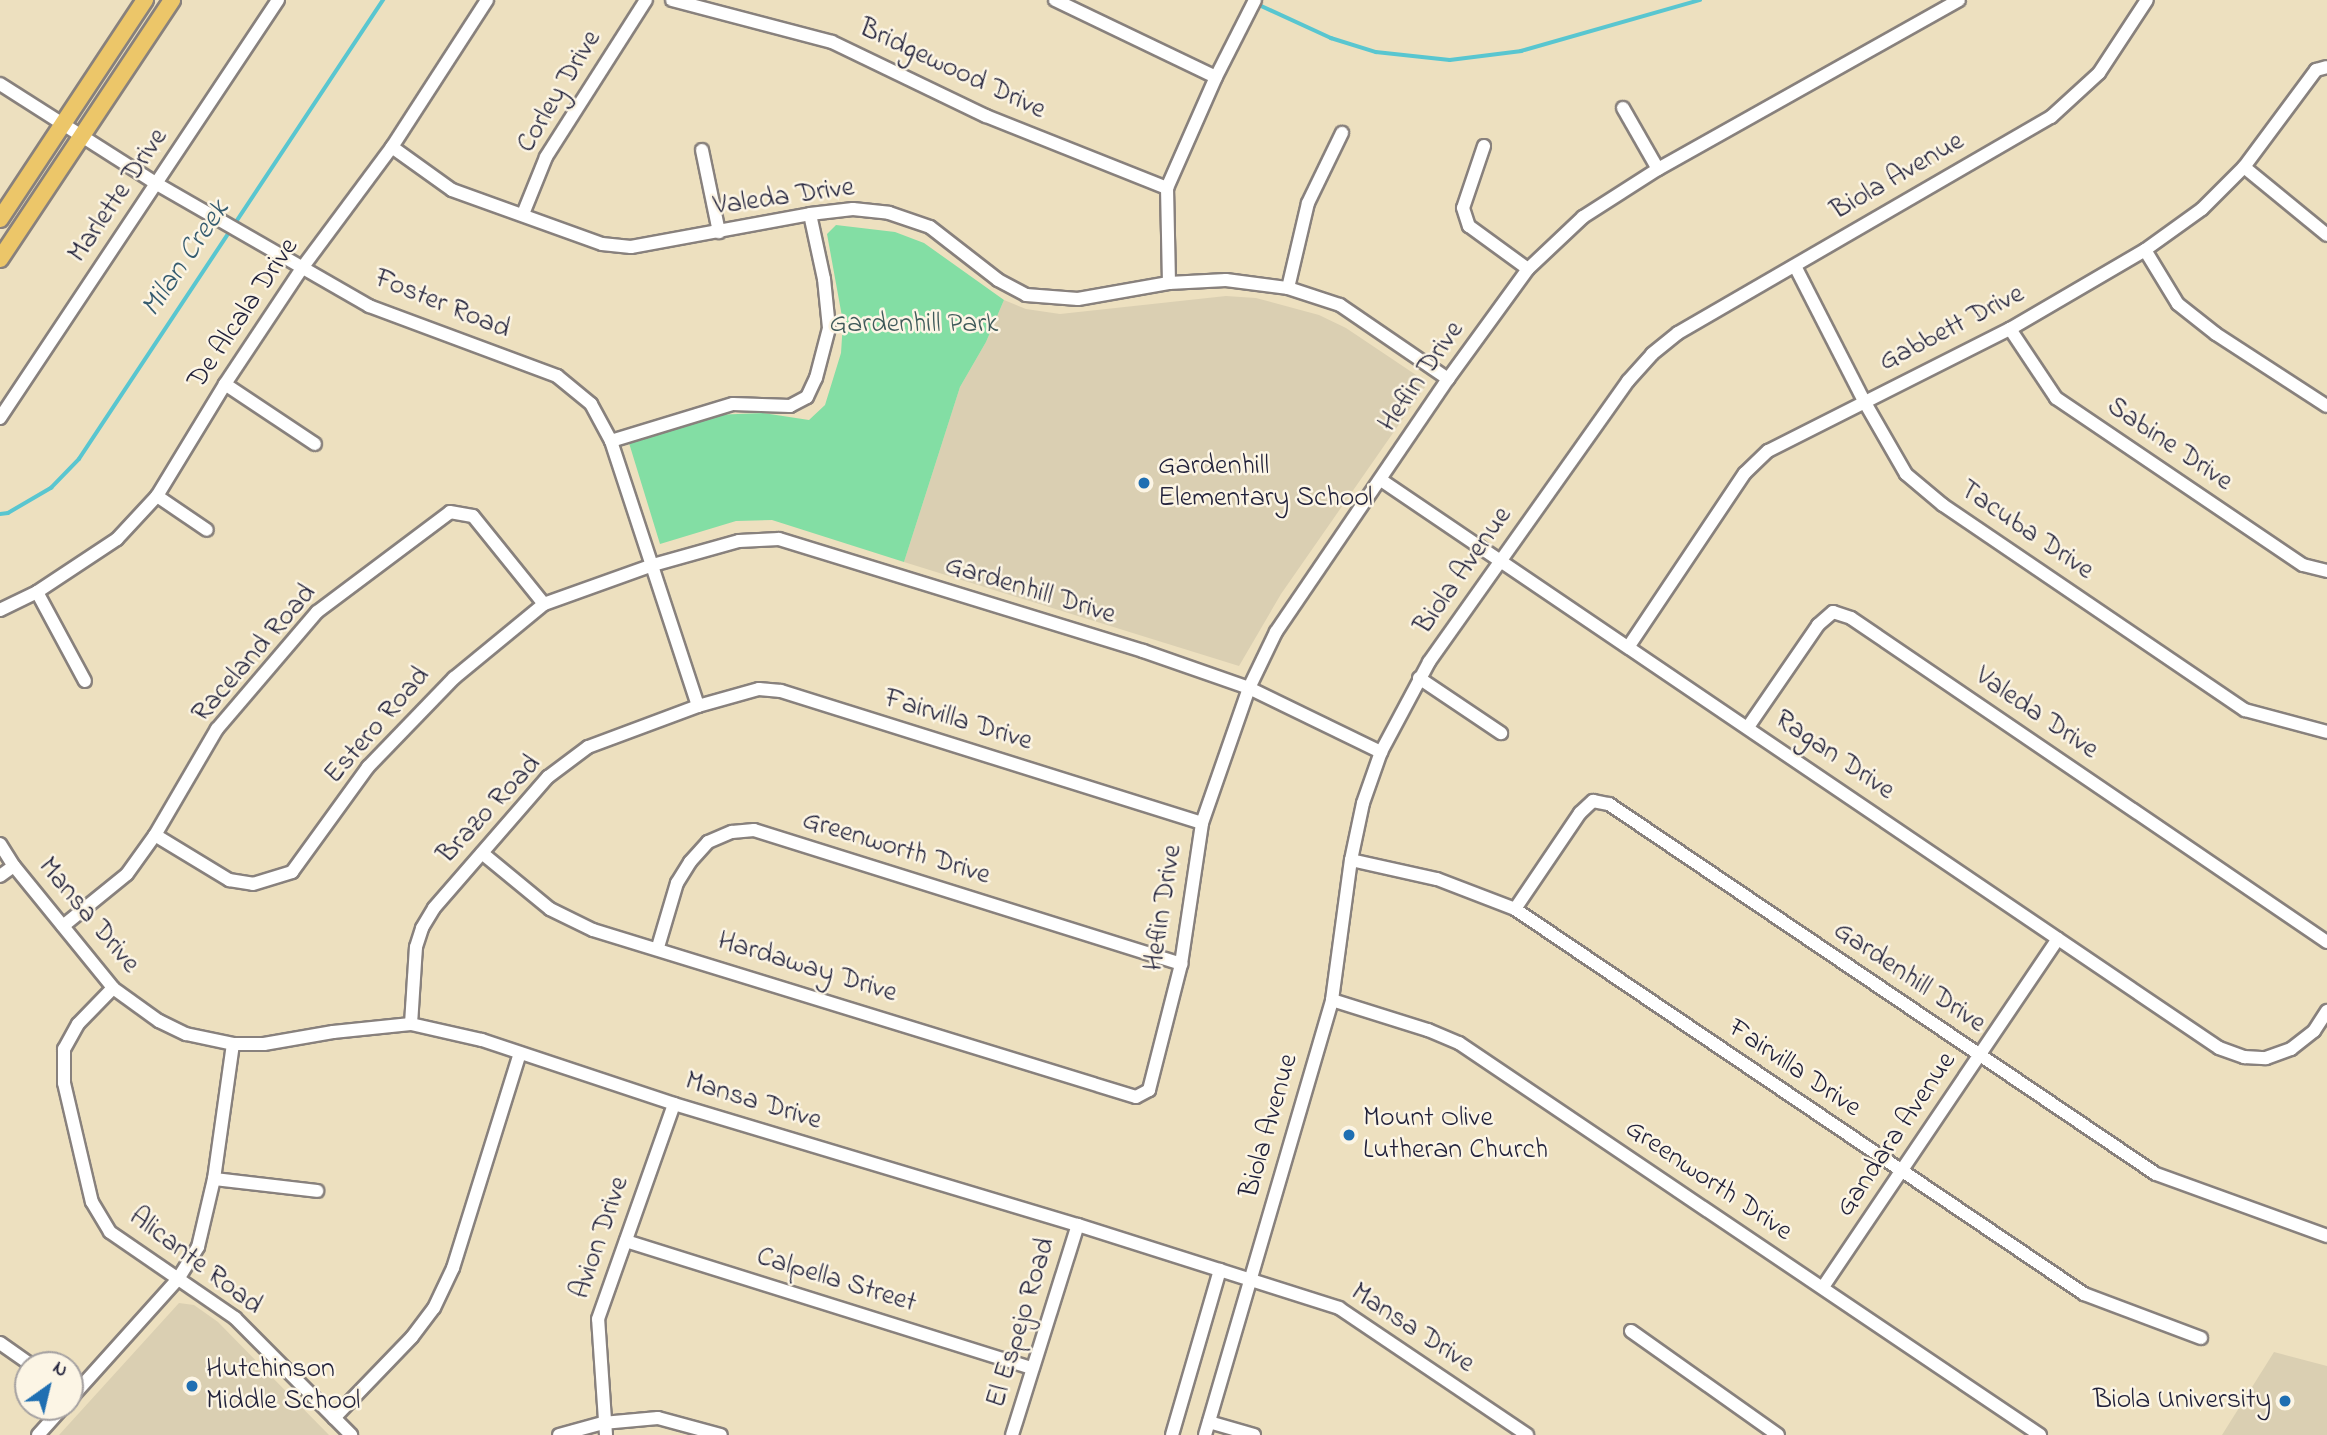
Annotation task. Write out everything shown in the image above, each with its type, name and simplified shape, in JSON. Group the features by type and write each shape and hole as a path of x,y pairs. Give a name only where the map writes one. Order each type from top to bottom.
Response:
{"main road":[{"path":"0,219 145,0"},
{"path":"0,260 172,0"}],"street":[{"name":"Marlette Drive","path":"0,418 278,0"},
{"name":"De Alcala Drive","path":"0,610 37,592 117,539 157,496 225,384 302,268 392,147 486,0"},
{"name":"Corley Drive","path":"523,214 546,157 646,0"},
{"name":"Bridgewood Drive","path":"672,0 832,42 986,116 1167,188"},
{"path":"1055,0 1216,77"},
{"name":"Heflin Drive","path":"1136,1097 1149,1090 1181,964 1202,823 1249,688 1276,632 1448,380 1528,269 1583,217 1658,169 1959,0"},
{"name":"Biola Avenue","path":"1207,1429 1332,1000 1351,860 1363,803 1381,752 1419,678 1628,381 1652,354 1678,332 2051,117 2099,73 2147,0"},
{"path":"1169,284 1167,188 1216,77 1252,6"},
{"name":"Gabbett Drive","path":"1629,646 1745,473 1768,451 2010,329 2145,250 2202,209 2244,167 2322,68"},
{"name":"Foster Road","path":"0,84 157,184 369,306 557,376 591,404 611,441 698,706"},
{"path":"1623,108 1658,169"},
{"path":"1288,288 1308,203 1342,133"},
{"path":"1484,146 1463,208 1469,226 1528,269"},
{"name":"Valeda Drive","path":"392,147 452,190 601,243 631,247 810,214 853,209 889,213 929,227 998,280 1026,295 1078,299 1169,284 1226,280 1288,288 1340,305 1448,380"},
{"path":"702,150 719,232"},
{"path":"2244,167 2308,223 2327,235"},
{"path":"611,441 733,404 790,406 807,397 816,378 829,328 824,279 810,214"},
{"path":"2145,250 2178,304 2216,334 2327,406"},
{"name":"Tacuba Drive","path":"1795,266 1864,401 1906,474 1943,505 2245,710 2327,732"},
{"name":"Sabine Drive","path":"2010,329 2056,398 2304,565 2327,571"},
{"path":"225,384 315,444"},
{"name":"Ragan Drive","path":"1381,480 2219,1048 2244,1056 2266,1058 2291,1049 2314,1031 2327,1011"},
{"path":"157,496 207,530"},
{"name":"Raceland Road","path":"63,926 127,873 155,835 217,729 317,612 450,512 473,516 544,604"},
{"name":"Gardenhill Drive","path":"653,565 739,541 779,539 1143,651 1249,688 1381,752"},
{"name":"Estero Road","path":"155,835 229,880 253,884 292,872 368,767 454,678 544,604 653,565"},
{"path":"37,592 85,681"},
{"name":"Valeda Drive","path":"1748,727 1818,625 1833,612 1850,618 2327,942"},
{"path":"1419,678 1501,733"},
{"name":"Fairvilla Drive","path":"698,706 759,689 781,691 1202,823"},
{"name":"Brazo Road","path":"411,1024 416,947 433,908 548,777 588,747 698,706"},
{"name":"Gardenhill Drive","path":"1515,909 1580,813 1593,801 1609,804 2156,1174 2327,1236"},
{"name":"Greenworth Drive","path":"658,947 677,883 690,862 708,842 732,832 754,830 1181,964"},
{"name":"Mansa Drive","path":"0,844 13,866 113,988 159,1021 186,1034 233,1044 264,1044 333,1032 411,1024 482,1040 674,1104 1078,1225 1339,1308 1527,1435"},
{"name":"Hardaway Drive","path":"482,853 551,909 593,930 658,947 1136,1097"},
{"name":"Fairvilla Drive","path":"1351,860 1437,879 1515,909 2084,1294 2201,1338"},
{"path":"0,876 13,866"},
{"name":"Gandara Avenue","path":"1823,1287 1903,1173 2058,939"},
{"name":"Alicante Road","path":"113,988 78,1024 64,1049 64,1083 92,1202 110,1231 235,1318 351,1435"},
{"name":"Greenworth Drive","path":"1332,1000 1428,1030 1459,1043 2040,1435"},
{"path":"84,1381 178,1279 198,1247 214,1179 233,1044"},
{"path":"334,1418 412,1337 434,1308 453,1268 520,1053"},
{"name":"Avion Drive","path":"604,1429 598,1319 674,1104"},
{"path":"214,1179 317,1191"},
{"name":"El Espejo Road","path":"1012,1435 1078,1225"},
{"name":"Calpella Street","path":"626,1241 1032,1368"},
{"path":"1172,1435 1220,1270"},
{"path":"1631,1331 1778,1435"},
{"path":"559,1435 658,1419 721,1435"},
{"path":"38,1435 50,1421"},
{"path":"1753,1435 1760,1424"},
{"path":"1207,1429 1254,1435"}],"shaded area":[{"name":"Gardenhill Elementary School","path":"1226,296 1256,298 1319,315 1346,328 1422,379 1425,387 1281,594 1239,666 904,562 960,387 986,342 1004,300 1026,309 1060,314"},
{"name":"Hutchinson Middle School","path":"179,1303 194,1305 218,1322 329,1435 59,1435 72,1421 84,1421 84,1408"},
{"name":"Biola University","path":"2274,1352 2327,1366 2327,1435 2222,1435"}],"green space":[{"name":"Gardenhill Park","path":"836,225 895,232 924,243 1004,300 986,342 960,387 904,562 772,520 736,521 660,544 629,443 713,415 763,413 809,420 825,405 841,353 843,322 827,234"}],"waterway":[{"name":"Milan Creek","path":"0,514 8,513 51,488 79,459 383,0"},
{"name":"Milan Creek","path":"1255,3 1331,38 1376,52 1450,60 1521,51 1700,0"}],"place":[{"name":"Gardenhill Elementary School","path":"1144,483"},
{"name":"Mount Olive Lutheran Church","path":"1349,1135"},
{"name":"Hutchinson Middle School","path":"192,1386"},
{"name":"Biola University","path":"2285,1401"}]}
